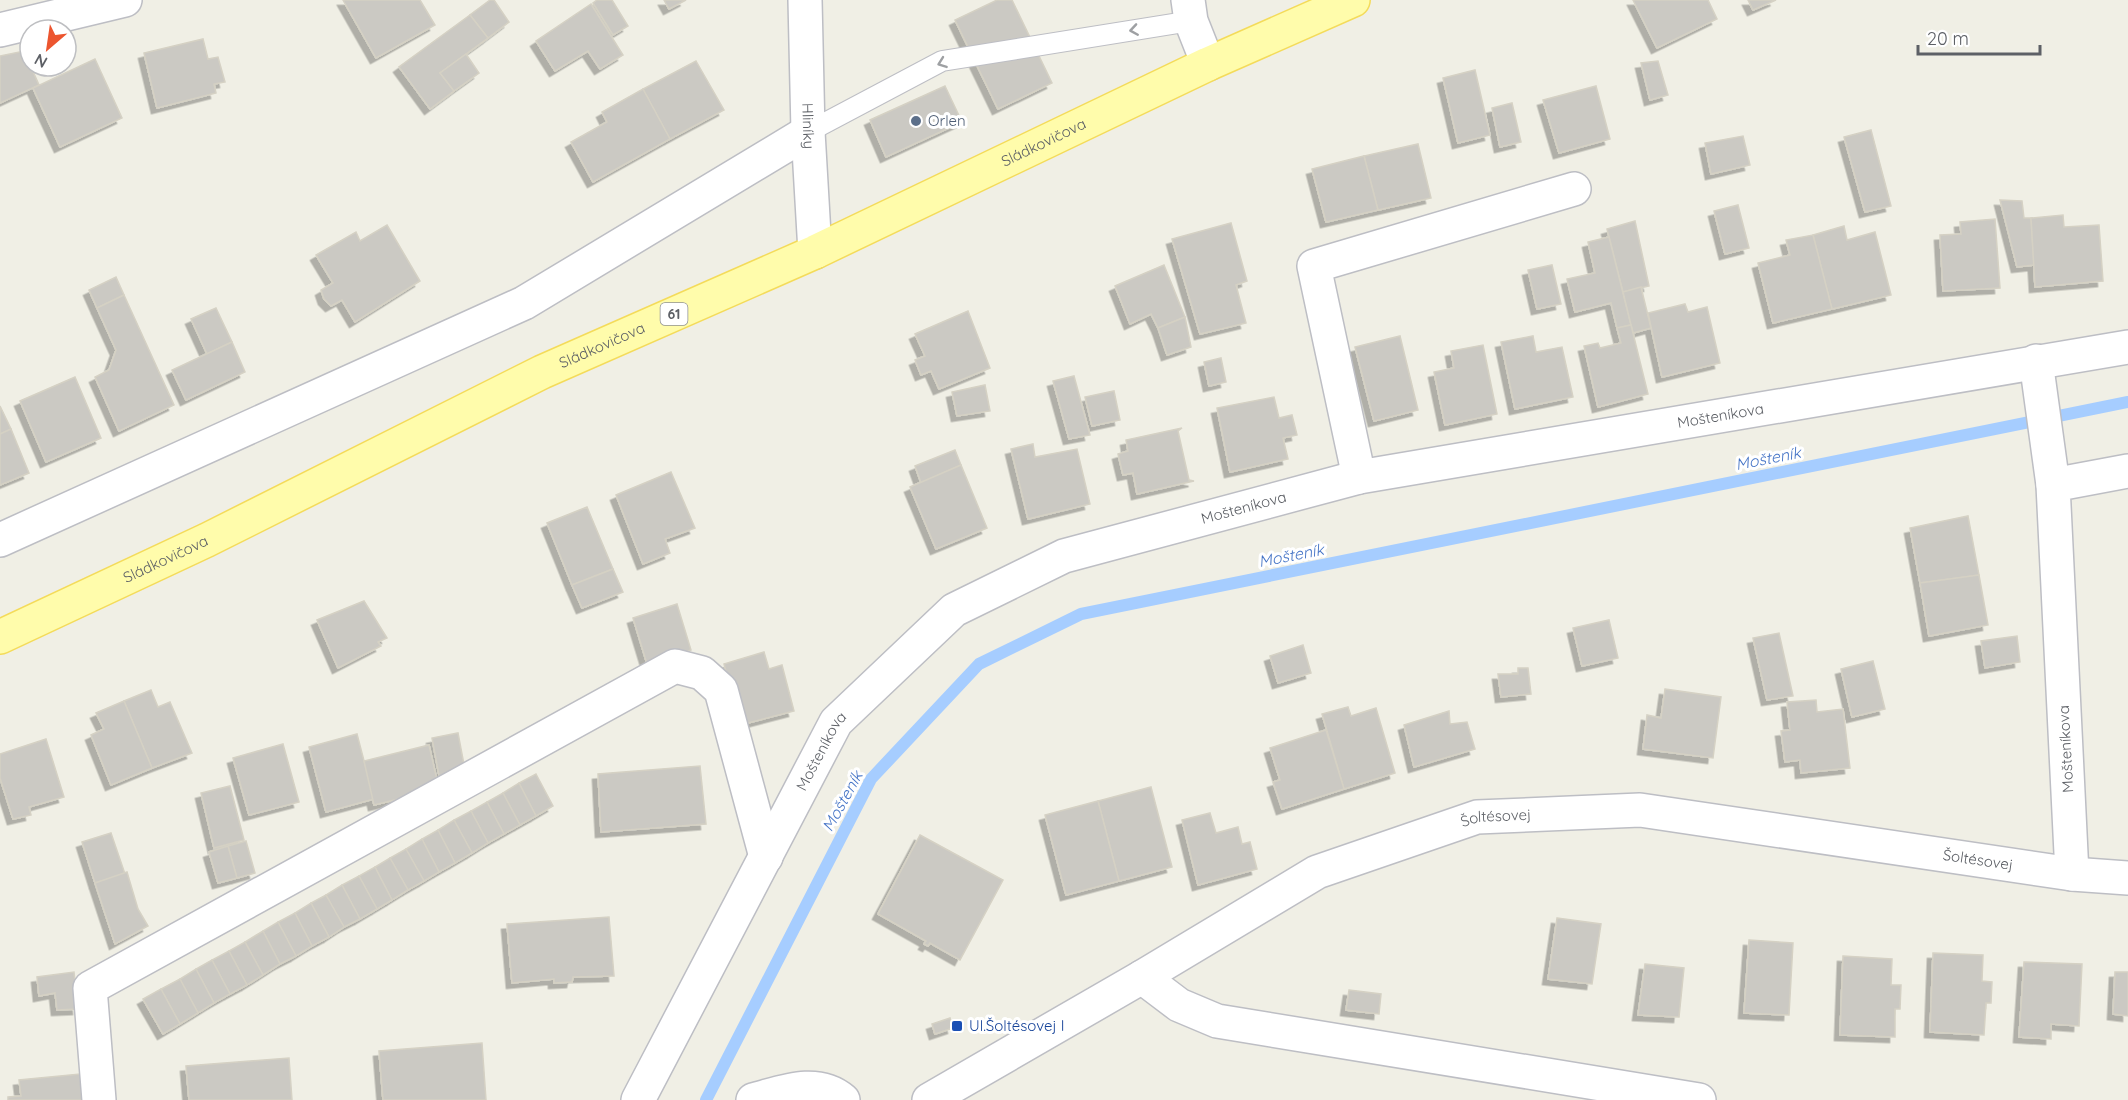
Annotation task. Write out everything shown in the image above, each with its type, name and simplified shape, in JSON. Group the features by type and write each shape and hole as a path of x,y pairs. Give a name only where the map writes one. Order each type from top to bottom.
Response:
{"main road":[{"name":"Sládkovičova","path":"0,637 207,540 542,372 815,252 1208,64 1353,0"}],"street":[{"path":"0,30 125,0"},
{"name":"Hliníky","path":"805,0 808,132 815,252"},
{"path":"1190,10 1208,64"},
{"path":"0,540 524,303 808,132"},
{"path":"1359,477 1314,266 1574,189"},
{"name":"Mošteníkova","path":"638,1100 836,722 954,610 1064,556 1359,477 2128,347"},
{"name":"Mošteníkova","path":"2036,362 2053,485 2072,874"},
{"path":"2053,485 2128,471"},
{"path":"99,1100 90,988 675,666 702,673 721,690 766,857"},
{"name":"Šoltésovej","path":"929,1100 1142,977 1317,872 1477,817 1641,810 2072,874 2128,878"},
{"path":"1142,977 1179,1005 1217,1021 1699,1100"},
{"path":"753,1100 802,1087 833,1091 843,1100"}],"lane":[{"path":"808,132 942,61 1190,10"}],"building":[{"path":"343,0 420,0 435,25 376,58"},
{"path":"490,0 494,0 509,22 488,38 470,15"},
{"path":"597,0 612,0 628,26 613,35 593,3"},
{"path":"664,0 686,0 669,9"},
{"path":"997,0 1012,0 1052,83 998,109 955,20"},
{"path":"1633,0 1708,0 1717,19 1657,48"},
{"path":"1748,0 1776,0 1753,10"},
{"path":"591,4 623,55 600,69 588,51 555,71 536,41"},
{"path":"470,15 488,38 440,73 454,91 430,109 399,67"},
{"path":"203,39 208,59 218,57 225,82 214,84 216,93 157,108 144,53"},
{"path":"18,52 18,78 36,78 39,85 0,103 0,56"},
{"path":"466,54 479,73 454,91 440,73"},
{"path":"95,59 122,118 60,147 33,88 54,78 78,78 78,67"},
{"path":"696,61 724,110 670,139 643,89"},
{"path":"1658,61 1668,95 1650,100 1641,63"},
{"path":"1475,70 1490,135 1458,143 1443,78"},
{"name":"Orlen","path":"945,86 962,122 886,157 870,120"},
{"path":"1596,86 1610,139 1559,153 1543,100"},
{"path":"643,89 670,139 593,182 571,142 607,122 602,112"},
{"path":"1512,103 1521,142 1500,147 1492,108"},
{"path":"1871,130 1891,206 1865,212 1844,137"},
{"path":"1743,136 1750,165 1711,174 1705,143"},
{"path":"1418,144 1431,198 1378,210 1364,156"},
{"path":"1364,156 1378,210 1326,222 1312,169"},
{"path":"2000,200 2022,201 2024,218 2031,218 2034,265 2017,267"},
{"path":"1738,205 1749,248 1725,254 1714,211"},
{"path":"2063,215 2064,227 2099,225 2103,281 2035,287 2031,218"},
{"path":"1995,219 2000,288 1943,291 1940,235 1961,234 1960,222"},
{"path":"1635,221 1649,286 1623,292 1607,229"},
{"path":"1231,223 1247,281 1236,285 1246,323 1200,334 1172,239"},
{"path":"387,225 420,281 355,322 342,300 331,306 324,299 321,290 333,283 316,255 356,232 360,241"},
{"path":"1844,226 1847,240 1875,232 1891,295 1832,309 1813,235"},
{"path":"1813,235 1832,309 1773,323 1758,263 1790,255 1786,240"},
{"path":"1609,237 1631,325 1617,328 1611,303 1575,312 1567,279 1595,273 1588,242"},
{"path":"1164,265 1185,317 1158,328 1151,314 1130,324 1115,286"},
{"path":"1552,265 1561,304 1537,309 1528,270"},
{"path":"116,277 124,295 97,308 89,290"},
{"path":"1641,287 1651,328 1633,333 1623,292"},
{"path":"124,295 174,405 119,431 95,377 109,370 116,350 97,308"},
{"path":"1685,304 1688,312 1707,307 1720,363 1662,377 1648,313"},
{"path":"216,308 232,342 207,354 191,319"},
{"path":"968,311 990,368 939,389 931,371 921,375 915,360 925,356 915,334"},
{"path":"1185,317 1191,347 1167,355 1158,328"},
{"path":"1631,325 1648,394 1598,407 1584,346 1598,343 1600,348 1621,343 1617,328"},
{"path":"1400,336 1418,410 1374,421 1355,347"},
{"path":"1533,336 1536,352 1562,347 1573,397 1515,409 1501,342"},
{"path":"232,342 245,372 186,400 172,370"},
{"path":"1483,345 1497,414 1445,425 1434,372 1454,368 1451,351"},
{"path":"1221,358 1226,382 1209,386 1204,362"},
{"path":"1074,376 1090,435 1069,439 1053,381"},
{"path":"75,377 101,438 46,462 20,401"},
{"path":"985,385 990,411 957,416 952,392"},
{"path":"1114,391 1120,420 1092,426 1085,397"},
{"path":"1274,397 1279,418 1292,415 1297,435 1283,438 1288,459 1230,472 1217,408"},
{"path":"0,406 11,429 0,434"},
{"path":"1182,428 1178,431 1189,480 1194,481 1137,494 1133,473 1123,475 1118,454 1128,451 1126,440"},
{"path":"11,429 29,473 0,485 0,434"},
{"path":"1033,444 1035,457 1077,449 1090,504 1028,519 1011,449"},
{"path":"955,450 961,465 921,483 915,466"},
{"path":"961,465 987,528 936,549 910,487"},
{"path":"671,472 695,528 665,539 670,553 643,564 616,495"},
{"path":"587,507 613,569 572,585 547,523"},
{"path":"1968,516 1979,575 1920,583 1910,528"},
{"path":"613,569 623,592 582,608 572,585"},
{"path":"1979,575 1988,625 1929,636 1920,583"},
{"path":"364,601 387,638 378,642 381,646 338,668 317,620"},
{"path":"677,604 691,650 647,664 633,618"},
{"path":"1609,620 1618,658 1582,666 1573,628"},
{"path":"1779,633 1793,696 1767,700 1753,638"},
{"path":"2017,636 2020,662 1985,668 1981,641"},
{"path":"1303,645 1311,673 1278,683 1270,656"},
{"path":"764,652 769,669 782,665 794,711 740,725 724,664"},
{"path":"1873,661 1885,709 1852,717 1841,669"},
{"path":"1518,668 1528,668 1531,694 1501,697 1498,674 1518,674"},
{"path":"1665,689 1721,697 1713,758 1643,749 1647,715 1661,718"},
{"path":"151,690 158,707 170,702 192,753 152,768 124,701"},
{"path":"1816,700 1817,712 1843,709 1850,768 1801,773 1800,760 1785,762 1781,731 1790,730 1787,702"},
{"path":"124,701 152,768 111,785 91,735 104,729 96,713"},
{"path":"1348,707 1351,716 1376,708 1395,773 1344,789 1322,714"},
{"path":"1449,711 1450,724 1467,722 1475,749 1414,767 1404,725"},
{"path":"1326,730 1344,789 1282,809 1273,782 1280,780 1270,748"},
{"path":"458,733 466,775 440,781 432,738"},
{"path":"357,734 374,799 326,812 309,747"},
{"path":"46,739 64,797 29,807 31,815 13,819 0,778 0,754"},
{"path":"283,744 299,802 249,815 233,758"},
{"path":"429,745 439,789 374,805 364,761"},
{"path":"700,766 706,824 601,832 598,774"},
{"path":"536,774 553,806 536,816 519,783"},
{"path":"519,783 536,816 520,825 503,793"},
{"path":"230,786 244,840 214,848 201,793"},
{"path":"1151,787 1172,867 1119,881 1098,801"},
{"path":"503,793 520,825 504,834 487,802"},
{"path":"1098,801 1119,881 1066,895 1045,815"},
{"path":"487,802 504,834 488,843 471,811"},
{"path":"471,811 488,843 472,853 454,820"},
{"path":"1210,813 1216,833 1238,827 1242,844 1250,842 1257,869 1198,885 1182,820"},
{"path":"454,820 472,853 455,863 438,830"},
{"path":"438,830 455,863 439,872 422,839"},
{"path":"111,833 125,874 95,883 82,842"},
{"path":"920,835 1003,880 960,960 930,943 928,946 924,944 926,941 878,914"},
{"path":"422,839 439,872 424,881 406,849"},
{"path":"246,841 255,873 237,878 228,846"},
{"path":"228,846 237,878 218,883 209,852"},
{"path":"406,849 424,881 408,890 390,858"},
{"path":"390,858 408,890 392,900 375,867"},
{"path":"375,867 392,900 377,909 359,876"},
{"path":"127,872 138,909 148,926 115,944 95,883"},
{"path":"359,876 377,909 360,919 342,885"},
{"path":"342,885 360,919 344,927 326,895"},
{"path":"326,895 344,927 329,937 311,903"},
{"path":"311,903 329,937 312,946 295,913"},
{"path":"295,913 312,946 296,956 278,922"},
{"path":"609,917 614,976 573,977 572,982 554,983 554,979 512,983 507,924"},
{"path":"1557,918 1601,924 1592,984 1548,979"},
{"path":"278,922 296,956 280,964 263,931"},
{"path":"263,931 280,964 263,975 245,942"},
{"path":"1749,940 1793,943 1789,1015 1744,1013"},
{"path":"245,942 263,975 247,985 229,951"},
{"path":"229,951 247,985 230,994 212,960"},
{"path":"1933,953 1983,955 1982,981 1992,982 1991,1003 1986,1003 1984,1035 1930,1032"},
{"path":"1843,956 1892,959 1891,985 1901,985 1900,1009 1895,1009 1895,1037 1840,1035"},
{"path":"212,960 230,994 214,1003 196,969"},
{"path":"2024,962 2082,964 2079,1026 2051,1024 2051,1039 2019,1037"},
{"path":"1645,964 1684,968 1679,1017 1638,1015"},
{"path":"196,969 214,1003 198,1013 180,979"},
{"path":"74,972 78,1009 57,1010 55,993 39,996 37,977"},
{"path":"2115,972 2128,972 2128,1016 2113,1014"},
{"path":"180,979 198,1013 180,1024 161,989"},
{"path":"161,989 180,1024 163,1034 143,999"},
{"path":"1349,990 1381,994 1379,1014 1346,1010"},
{"path":"950,1018 953,1028 935,1034 932,1024"},
{"path":"482,1043 486,1100 383,1100 379,1051"},
{"path":"289,1058 292,1100 189,1100 186,1066"},
{"path":"80,1074 82,1100 8,1100 8,1097 21,1096 19,1080"}],"waterway":[{"name":"Mošteník","path":"706,1100 871,779 979,664 1081,614 2128,402"}],"place":[{"name":"Orlen","path":"916,121"},
{"name":"Ul.Šoltésovej I","path":"957,1026"}]}
